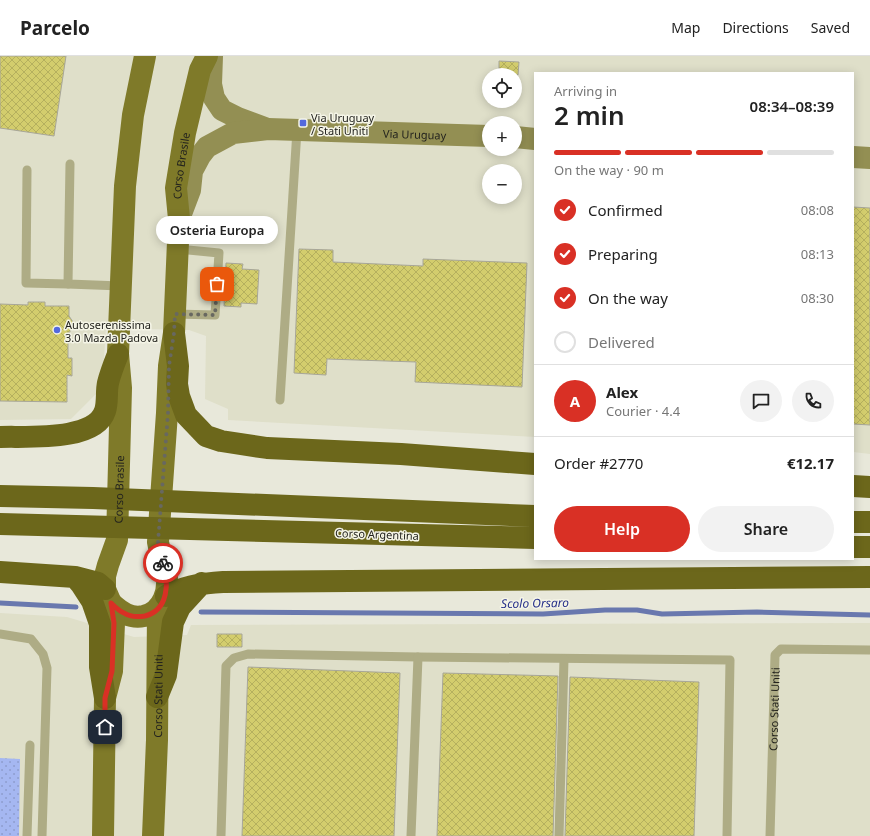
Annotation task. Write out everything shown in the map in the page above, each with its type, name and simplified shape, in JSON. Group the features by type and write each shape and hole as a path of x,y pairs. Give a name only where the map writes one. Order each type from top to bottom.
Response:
{"highway":[{"path":"175,323 178,366 177,384 179,396 186,415 206,436 236,444 267,448 401,454 534,464"},
{"path":"0,437 74,434 93,427 101,420 105,411 108,383 118,354"},
{"path":"854,486 870,487"},
{"path":"0,496 93,498 534,516"},
{"path":"854,522 870,522"},
{"name":"Corso Argentina","path":"0,524 534,538"},
{"path":"854,547 870,547"},
{"path":"0,572 75,577 98,583 108,596"},
{"path":"75,577 92,601 100,624 100,668 105,698"},
{"path":"162,602 186,587 230,582 870,577"},
{"path":"157,697 166,675 172,622 180,607 202,584"}],"main road":[{"name":"Corso Brasile","path":"108,596 105,576 117,540 121,388 118,354 125,186 133,115 145,56"},
{"name":"Corso Brasile","path":"166,573 160,555 158,542 168,413 169,366 175,323 179,219 176,188 185,133 200,70 207,56"},
{"name":"Corso Stati Uniti","path":"153,836 157,697 162,602 166,573"},
{"path":"108,596 125,614 137,617 150,614 162,602"},
{"path":"103,836 105,698 112,671 114,623 108,596"}],"street":[{"name":"Via Uruguay","path":"212,56 211,84 214,98 222,110 238,118 268,129"},
{"name":"Via Uruguay","path":"179,219 190,190 192,171 200,156 207,147 233,133 268,129 482,136"},
{"path":"522,138 534,139"},
{"path":"854,157 870,158"}],"lane":[{"path":"280,400 297,130"},
{"path":"68,284 70,164"},
{"path":"27,170 26,283 121,286"},
{"path":"175,323 215,315 219,253 178,249"},
{"path":"0,634 31,640 43,654 47,668 42,836"},
{"name":"Corso Stati Uniti","path":"770,836 775,655 781,649 870,650"},
{"path":"221,836 226,666 234,658 248,654 418,658 730,660 727,836"},
{"path":"411,836 418,658"},
{"path":"560,836 564,659"},
{"path":"27,836 30,745"}],"shaded area":[{"path":"0,56 870,56 870,454 854,452 854,72 534,72 534,437 228,420 228,409 205,399 206,336 189,330 106,328 102,388 71,419 0,420"},
{"path":"0,613 67,617 134,637 187,635 191,625 870,623 870,836 0,836"},
{"path":"0,758 20,759 19,836 0,836"}],"building":[{"path":"0,56 66,56 54,136 0,128"},
{"path":"499,61 519,62 519,68 499,68"},
{"path":"854,207 870,208 870,425 854,424"},
{"path":"299,249 333,250 333,262 423,266 423,259 527,263 522,387 415,382 416,362 327,359 326,375 294,373"},
{"path":"226,263 243,264 242,269 259,270 257,304 241,303 241,307 224,306"},
{"path":"28,302 45,302 45,306 69,306 69,316 75,325 68,334 68,358 72,358 72,376 67,375 67,402 0,401 0,304 28,305"},
{"path":"217,634 242,634 242,647 217,647"},
{"path":"248,667 400,673 394,836 242,836"},
{"path":"443,673 558,676 553,836 437,836"},
{"path":"570,677 699,682 694,836 565,836"}],"waterway":[{"name":"Scolo Orsaro","path":"0,603 76,607"},
{"name":"Scolo Orsaro","path":"201,612 543,614 605,610 637,610 662,614 757,612 870,615"}],"way so far":[{"path":"163,563 158,542 168,413 169,366 175,314 215,315 217,284"}],"place":[{"name":"Via Uruguay / Stati Uniti","path":"303,123"},
{"name":"Osteria Europa","path":"217,284"},
{"name":"Autoserenissima 3.0 Mazda Padova","path":"57,330"}],"route":[{"path":"105,727 105,698 112,671 114,623 111,603 125,614 137,617 150,614 158,609 166,596 166,573 163,563"}]}
